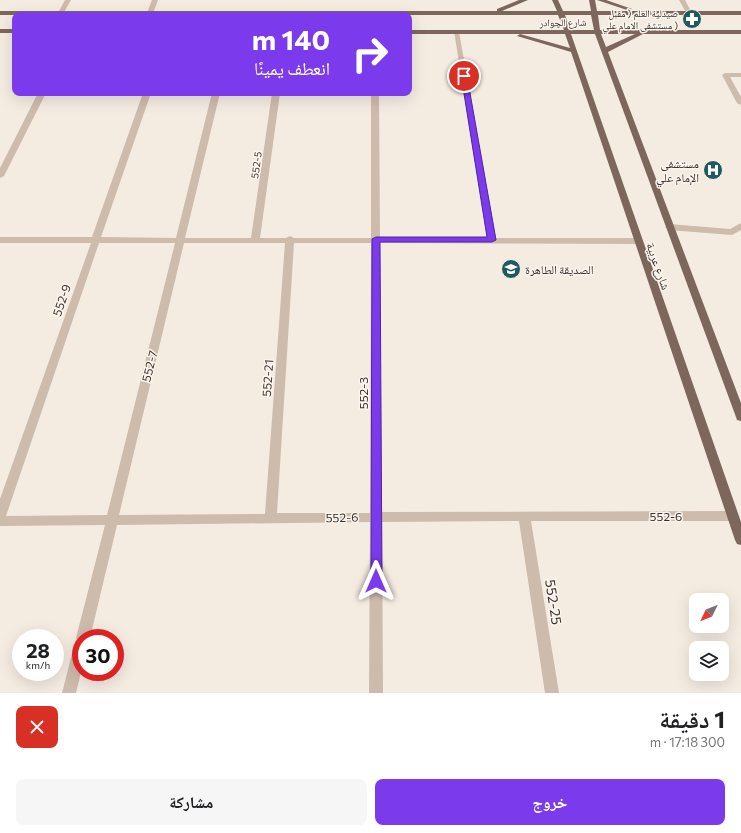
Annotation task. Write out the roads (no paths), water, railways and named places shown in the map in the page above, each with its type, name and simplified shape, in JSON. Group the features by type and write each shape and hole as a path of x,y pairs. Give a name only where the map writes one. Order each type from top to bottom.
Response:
{"main road":[{"path":"488,13 525,0"},
{"name":"شارع عربية","path":"555,0 568,32 741,540"},
{"name":"شارع عربية","path":"592,0 597,31 604,52 741,417"},
{"path":"600,0 627,9 647,13"},
{"name":"شارع الچوادر","path":"0,13 12,13"},
{"name":"شارع الچوادر","path":"412,13 741,13"},
{"path":"0,31 12,31"},
{"name":"شارع الچوادر","path":"412,32 741,32"},
{"path":"500,32 541,41 574,51"},
{"path":"604,52 631,37 645,32"}],"street":[{"path":"62,12 68,0"},
{"path":"150,12 155,0"},
{"path":"682,0 689,13"},
{"path":"456,32 492,240"},
{"path":"741,75 726,75 741,103"},
{"path":"0,176 40,96"},
{"name":"552-9","path":"0,516 146,96"},
{"name":"552-7","path":"85,629 215,96"},
{"name":"552-5","path":"256,239 276,96"},
{"name":"552-3","path":"375,96 376,693"},
{"path":"670,227 732,232 741,227"},
{"name":"552-21","path":"270,518 290,239"},
{"path":"0,240 376,239 638,241"},
{"name":"552-25","path":"524,516 552,693"},
{"name":"552-6","path":"0,521 376,517 732,516"},
{"path":"69,693 72,681"}],"place":[{"name":"صيدلية العلم ( مقبل مستشفى الامام علي )","path":"692,19"},
{"name":"مستشفى الإمام علي","path":"713,170"},
{"name":"الصديقة الطاهرة","path":"511,269"}]}
